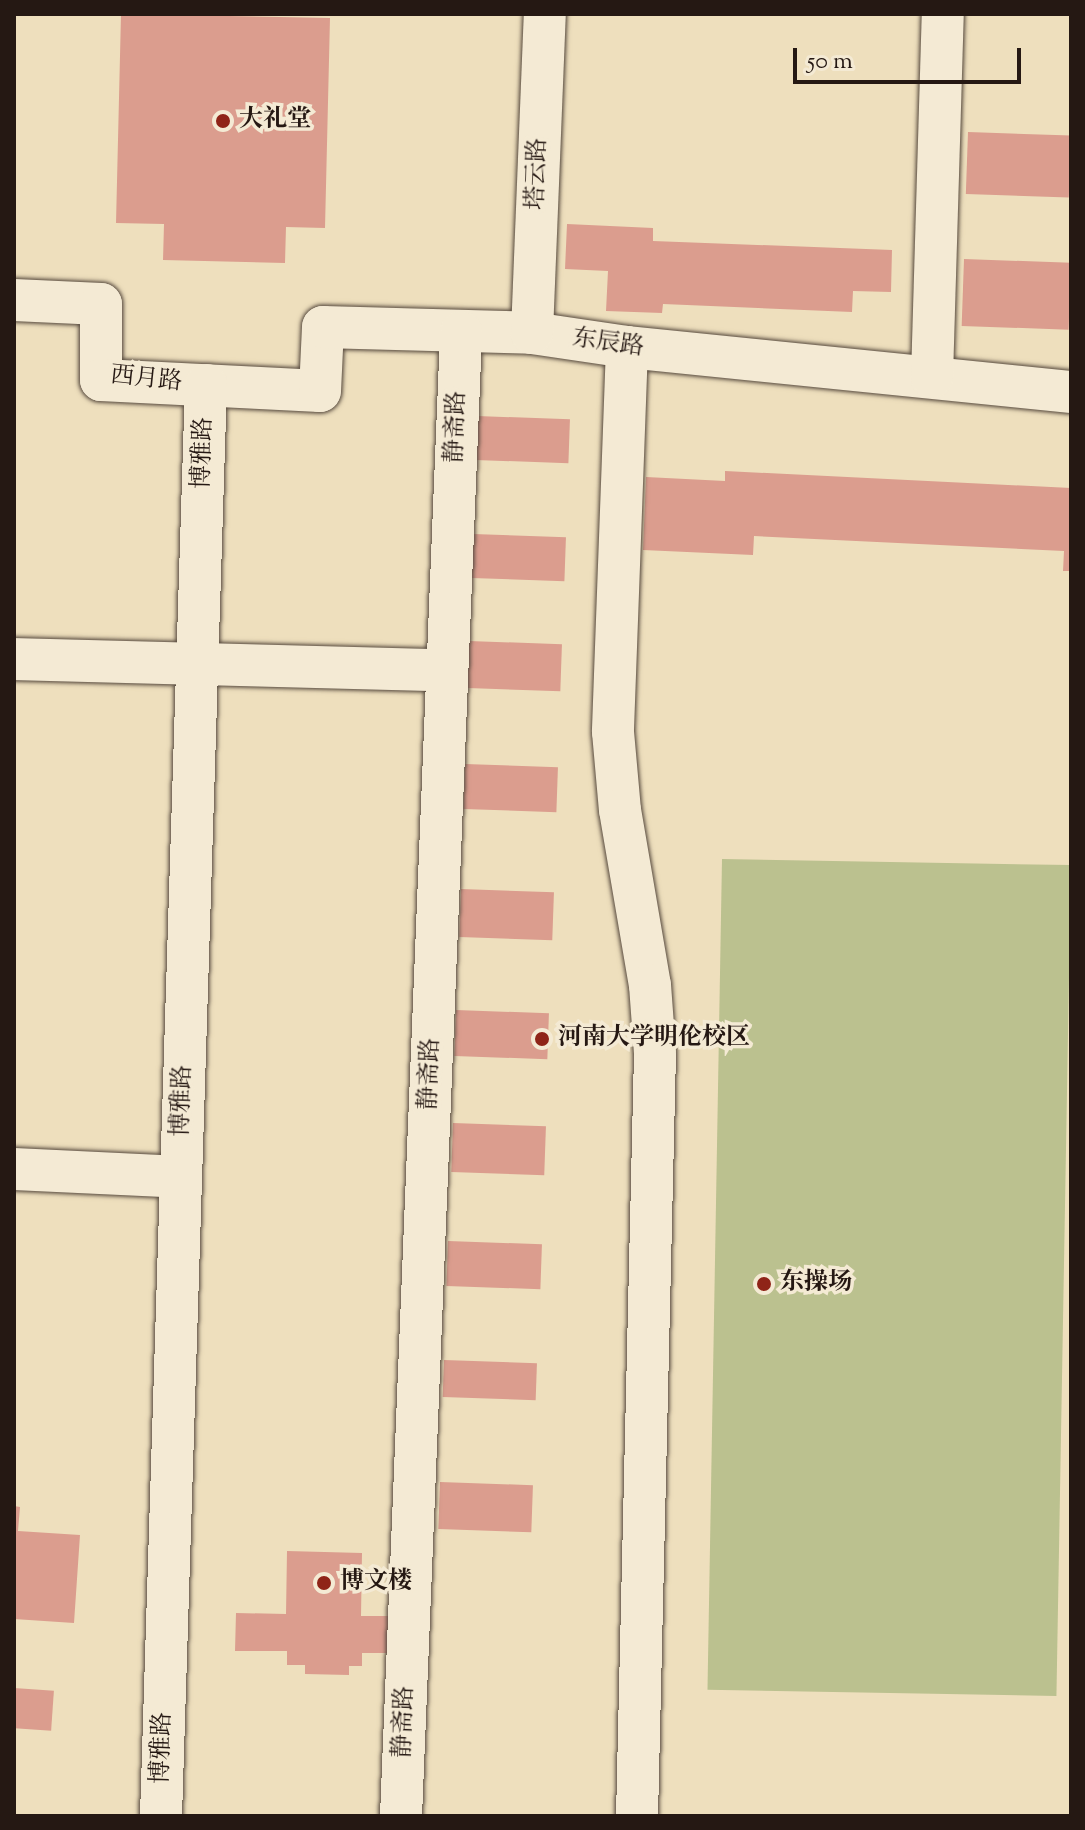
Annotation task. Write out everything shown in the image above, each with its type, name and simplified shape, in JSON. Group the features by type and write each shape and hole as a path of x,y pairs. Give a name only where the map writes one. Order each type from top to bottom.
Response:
{"lane":[{"name":"塔云路","path":"532,333 545,14"},
{"path":"932,377 943,14"},
{"name":"西月路","path":"14,300 101,304 101,380 206,385"},
{"name":"东辰路","path":"206,385 320,391 323,327 532,333 627,347 1071,392"},
{"name":"静斋路","path":"401,1816 461,332"},
{"path":"627,347 613,732 620,810 647,960 655,1053 637,1816"},
{"name":"博雅路","path":"161,1816 206,385"},
{"path":"14,659 447,670"},
{"path":"14,1169 181,1177"}],"green space":[{"path":"722,859 1071,865 1056,1696 707,1690"}],"building":[{"name":"大礼堂","path":"121,14 330,18 325,228 286,227 285,263 163,260 164,224 116,223"},
{"path":"968,132 1071,136 1069,198 966,194"},
{"path":"567,224 653,228 653,241 892,250 891,292 853,291 852,312 663,304 662,313 606,311 608,271 565,269"},
{"path":"964,259 1071,263 1069,330 962,326"},
{"path":"477,416 570,419 568,463 475,460"},
{"path":"725,471 1071,488 1071,571 1063,571 1064,551 754,536 753,555 643,550 646,477 725,481"},
{"path":"473,534 566,537 564,581 471,578"},
{"path":"469,641 562,644 560,691 467,688"},
{"path":"465,764 558,767 556,812 463,809"},
{"path":"461,889 554,892 552,940 459,937"},
{"path":"456,1010 549,1013 547,1059 454,1056"},
{"path":"453,1123 546,1126 544,1175 451,1172"},
{"path":"448,1241 542,1244 540,1289 446,1286"},
{"path":"444,1360 537,1363 536,1400 443,1397"},
{"path":"440,1482 533,1485 531,1532 438,1529"},
{"path":"14,1506 20,1507 18,1531 80,1535 74,1623 14,1619"},
{"name":"博文楼","path":"287,1551 362,1553 361,1616 400,1616 399,1653 362,1653 362,1666 349,1666 349,1675 305,1674 305,1665 287,1665 287,1651 235,1651 236,1613 286,1614"},
{"path":"14,1688 54,1691 51,1731 14,1728"}],"place":[{"name":"大礼堂","path":"223,121"},
{"name":"河南大学明伦校区","path":"542,1039"},
{"name":"东操场","path":"764,1284"},
{"name":"博文楼","path":"324,1583"}]}
